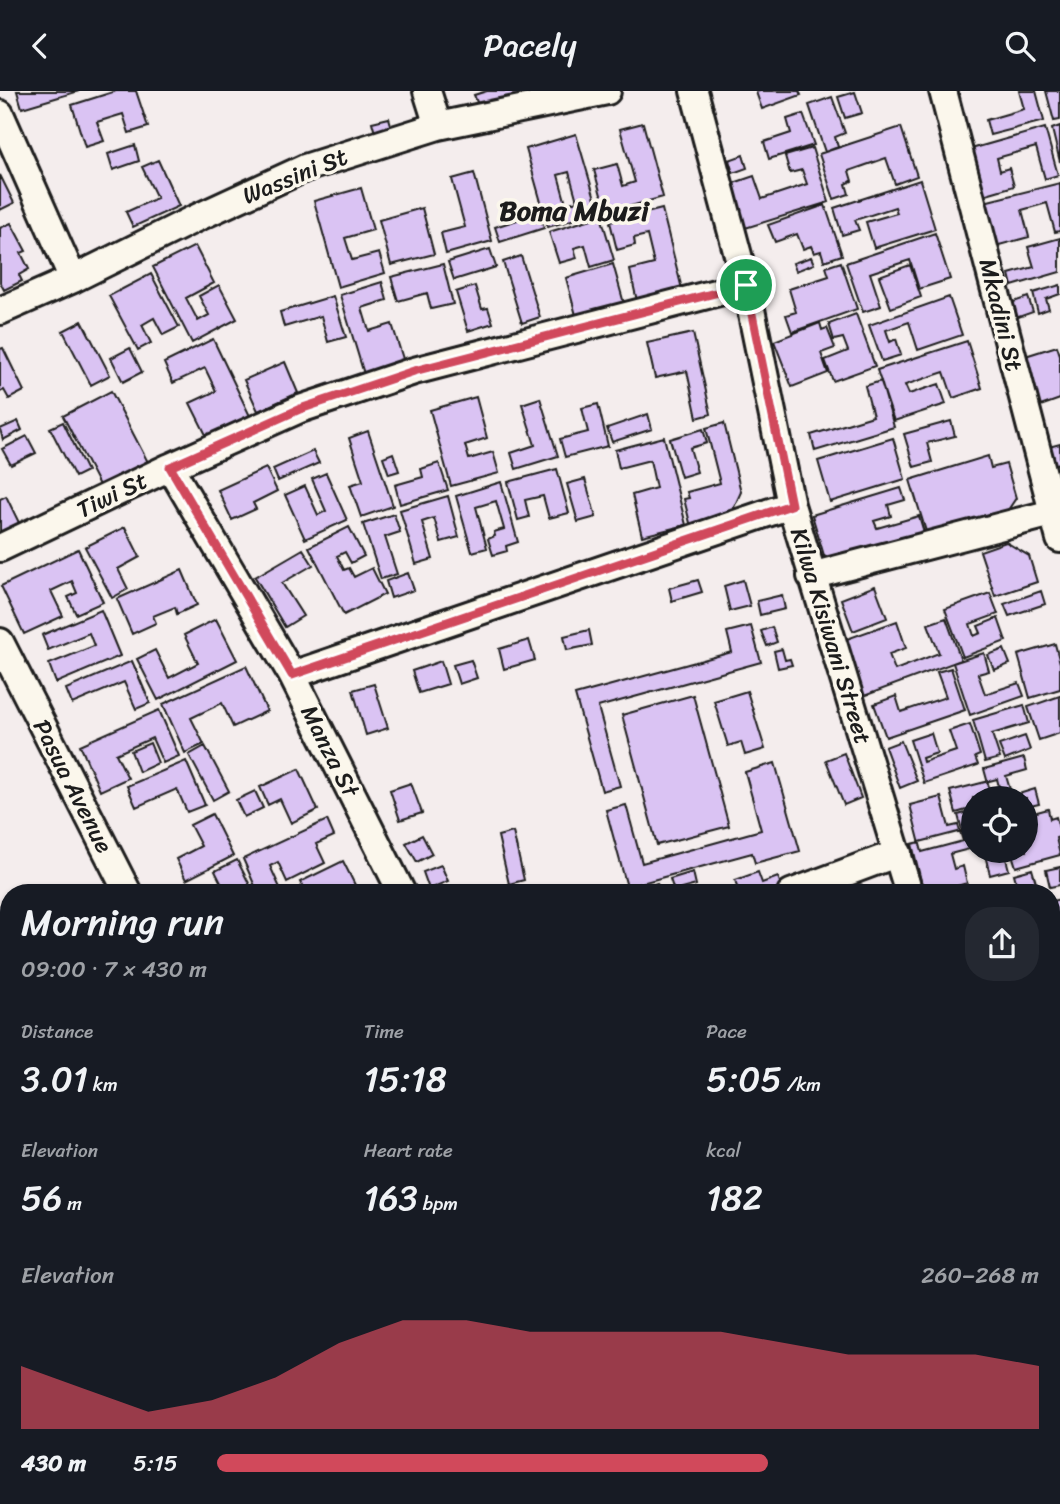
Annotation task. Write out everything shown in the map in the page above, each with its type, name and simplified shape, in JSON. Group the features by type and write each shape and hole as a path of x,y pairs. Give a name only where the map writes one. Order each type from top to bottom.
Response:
{"street":[{"path":"426,91 438,125"},
{"name":"Wassini St","path":"0,311 305,168 438,125 607,91"},
{"name":"Kilwa Kisiwani Street","path":"694,91 746,285 791,505 907,884"},
{"name":"Mkadini St","path":"943,91 1060,539"},
{"path":"0,114 73,279"},
{"name":"Tiwi St","path":"0,548 300,409 414,371 746,285"},
{"name":"Manza St","path":"170,467 292,675 397,884"},
{"path":"292,675 791,505"},
{"path":"811,576 1052,513"},
{"name":"Pasua Avenue","path":"0,642 123,884"},
{"path":"814,884 898,853"}],"building":[{"path":"17,91 79,91 22,108"},
{"path":"116,91 136,91 148,127 129,133 123,114 97,122 104,141 85,147 72,105"},
{"path":"487,91 530,91 531,95 481,112 474,95"},
{"path":"799,91 801,95 762,109 756,92"},
{"path":"1019,91 1036,91 1044,121 990,135 986,120 1024,109"},
{"path":"1046,91 1060,91 1060,120 1054,121"},
{"path":"855,92 862,113 845,118 838,97"},
{"path":"832,97 845,133 835,137 838,147 825,152 809,105"},
{"path":"803,114 814,145 769,159 764,142 791,133 787,119"},
{"path":"389,118 392,128 375,133 372,122"},
{"path":"643,123 663,197 606,213 594,170 617,164 623,186 635,182 620,129"},
{"path":"1060,126 1060,162 1052,129"},
{"path":"901,127 917,176 895,184 886,158 849,171 852,181 846,184 849,194 834,199 819,154"},
{"path":"1045,128 1058,175 1045,179 1036,147 997,158 1000,171 1009,168 1014,186 976,197 964,151"},
{"path":"576,134 599,212 548,227 526,149","holes":["569,172 577,201 566,204 558,175"]},
{"path":"135,145 139,161 113,170 108,154"},
{"path":"812,148 829,202 742,229 728,185 754,176 762,199 807,184 802,170 790,173 785,156"},
{"path":"743,155 747,168 733,173 729,160"},
{"path":"158,160 179,206 133,227 126,212 157,198 142,167"},
{"path":"474,173 492,241 446,254 441,233 465,227 452,179"},
{"path":"0,175 14,203 0,210"},
{"path":"920,180 935,229 874,248 866,222 897,213 895,207 855,220 859,230 842,235 834,208"},
{"path":"1060,183 1060,231 1055,232 1047,203 1022,210 1029,237 988,248 976,204"},
{"path":"361,188 373,230 345,238 352,260 379,253 385,273 338,287 314,201"},
{"path":"825,205 842,255 824,261 821,251 814,253 811,246 803,249 797,234 775,242 768,225"},
{"path":"422,208 434,254 391,265 379,220"},
{"path":"662,209 682,289 637,301 630,270 654,264 647,235 634,238 635,245 617,250 610,222"},
{"path":"539,213 544,228 500,242 495,227"},
{"path":"601,216 614,260 591,267 585,245 574,248 577,258 559,263 549,232"},
{"path":"11,223 26,251 21,253 29,269 19,275 22,281 4,290 0,282 0,228"},
{"path":"935,233 950,279 919,289 910,260 870,273 881,306 863,312 846,263"},
{"path":"1060,238 1060,272 1012,286 1009,274 1034,267 1028,247"},
{"path":"195,246 214,283 186,298 198,321 209,315 199,296 219,285 237,319 192,343 153,267"},
{"path":"490,249 496,267 454,280 448,262"},
{"path":"521,256 540,317 522,323 503,262"},
{"path":"811,257 814,264 796,271 793,263"},
{"path":"841,262 857,309 792,332 786,315 796,312 789,289 829,276 826,267"},
{"path":"443,264 453,304 431,309 427,293 398,301 391,277"},
{"path":"613,264 625,307 577,319 566,278"},
{"path":"910,265 921,297 891,308 879,276"},
{"path":"151,274 179,327 163,335 154,318 142,325 151,343 138,350 109,296"},
{"path":"382,282 387,300 362,308 369,331 392,324 404,362 364,374 340,295"},
{"path":"1060,285 1060,294 1046,299 1049,309 1038,313 1033,293"},
{"path":"475,286 482,309 488,308 493,323 468,331 456,292"},
{"path":"333,296 346,337 328,342 321,316 284,327 280,312"},
{"path":"949,297 962,335 918,350 909,322 886,330 890,342 896,339 901,355 882,361 869,325"},
{"path":"1028,297 1033,312 1010,320 1005,305"},
{"path":"856,314 875,366 833,381 825,360 848,351 843,338 834,340 829,324"},
{"path":"82,321 110,375 91,385 63,331"},
{"path":"820,323 822,330 827,328 835,348 821,353 828,373 792,387 774,341"},
{"path":"693,333 711,414 697,418 687,371 655,378 647,343"},
{"path":"213,339 250,416 207,437 190,403 216,391 205,368 173,383 164,363"},
{"path":"967,341 982,388 953,398 944,372 905,385 909,394 939,384 946,404 894,421 877,370"},
{"path":"1057,346 1060,355 1060,399 1035,408 1019,358"},
{"path":"3,348 24,391 9,399 4,390 0,392 0,349"},
{"path":"130,348 142,372 123,382 111,358"},
{"path":"285,362 298,393 258,411 244,380"},
{"path":"881,381 894,427 815,451 811,435 873,416 865,386"},
{"path":"111,391 150,466 102,491 63,416"},
{"path":"476,397 487,438 465,445 469,459 493,452 499,473 451,486 430,410"},
{"path":"540,398 558,456 516,469 511,453 535,445 522,404"},
{"path":"598,404 608,446 565,457 560,439 588,432 582,408"},
{"path":"648,414 652,429 612,442 607,428"},
{"path":"18,421 22,430 3,440 0,429"},
{"path":"951,421 955,436 927,443 932,462 914,467 904,434"},
{"path":"63,422 87,471 75,477 50,428"},
{"path":"724,423 741,492 729,518 691,527 684,499 689,498 687,492 720,483 706,428"},
{"path":"703,429 707,443 690,448 697,472 681,477 670,439"},
{"path":"368,431 393,506 361,517 350,485 363,481 349,438"},
{"path":"27,436 36,453 11,465 2,449"},
{"path":"664,437 686,525 642,536 632,495 656,488 650,460 619,468 615,450"},
{"path":"893,438 905,479 830,502 818,461"},
{"path":"1060,444 1060,463 1046,467 1041,449"},
{"path":"313,451 319,463 278,481 273,469"},
{"path":"393,453 399,471 389,474 383,457"},
{"path":"988,456 991,468 1006,464 1016,498 1002,519 929,541 910,480"},
{"path":"439,463 448,490 400,504 395,485 423,477 421,469"},
{"path":"266,468 277,491 253,503 256,509 232,520 218,490"},
{"path":"557,469 569,513 549,518 543,496 525,500 529,517 518,520 508,482"},
{"path":"326,473 347,520 305,539 285,495 305,486 318,515 326,511 312,479"},
{"path":"585,479 596,517 578,522 567,484"},
{"path":"501,482 518,542 506,546 507,551 493,555 488,539 495,536 494,532 504,529 496,501 476,507 487,548 472,552 456,496"},
{"path":"901,488 905,500 888,505 891,516 874,521 877,528 919,516 926,539 828,569 812,515"},
{"path":"6,496 23,531 0,542 0,499"},
{"path":"448,496 459,537 441,542 434,518 422,522 433,559 416,564 400,510"},
{"path":"394,514 400,532 385,537 397,574 381,579 363,524"},
{"path":"125,527 140,557 118,569 128,589 112,598 85,547"},
{"path":"349,527 364,556 351,563 345,552 337,556 344,570 349,568 354,577 372,568 385,594 344,615 309,547"},
{"path":"1006,542 1029,556 1037,582 995,596 980,551"},
{"path":"78,549 103,602 76,614 68,597 77,593 72,581 51,591 63,616 24,634 1,586"},
{"path":"303,549 313,565 282,583 303,616 285,627 255,577"},
{"path":"182,570 197,605 177,614 175,607 153,616 156,623 132,634 117,599"},
{"path":"408,573 414,590 391,598 386,581"},
{"path":"698,580 702,592 672,601 669,588"},
{"path":"743,580 750,606 730,611 724,586"},
{"path":"875,586 887,618 853,631 841,599"},
{"path":"1041,591 1045,604 1009,616 1004,604"},
{"path":"990,593 998,614 970,624 974,636 981,633 978,626 998,618 1006,641 963,657 945,609"},
{"path":"782,595 785,609 760,615 757,601"},
{"path":"101,610 120,656 56,683 49,664 94,646 89,633 48,650 42,635"},
{"path":"946,618 961,660 864,696 844,640 897,621 906,648 889,654 895,670 939,653 928,624"},
{"path":"216,619 237,660 158,700 137,659 155,650 169,678 198,663 184,635"},
{"path":"751,626 761,662 598,707 620,786 602,791 575,695 732,652 727,632"},
{"path":"772,627 777,642 767,646 761,631"},
{"path":"589,630 592,645 567,650 564,636"},
{"path":"529,640 535,660 504,669 499,649"},
{"path":"1055,644 1060,663 1060,689 1030,698 1018,655"},
{"path":"782,649 785,660 790,659 792,665 778,668 774,651"},
{"path":"1004,649 1010,664 994,670 988,655"},
{"path":"984,653 989,671 978,674 985,694 1019,683 1024,696 970,715 953,663"},
{"path":"471,660 477,678 459,684 453,665"},
{"path":"132,661 150,703 136,709 124,682 72,704 66,689"},
{"path":"441,661 448,684 419,693 412,671"},
{"path":"246,666 267,711 233,727 222,703 191,718 204,744 185,753 163,704"},
{"path":"951,668 965,710 886,737 874,704 896,696 901,712 946,697 937,672"},
{"path":"374,684 388,728 366,735 353,690"},
{"path":"747,691 765,749 745,755 741,742 728,746 714,701"},
{"path":"693,695 729,826 657,845 622,715"},
{"path":"1060,696 1060,733 1039,740 1028,707"},
{"path":"1024,705 1029,723 992,734 1000,758 985,762 973,720"},
{"path":"159,710 179,756 163,763 152,738 116,754 128,778 100,791 80,745"},
{"path":"970,724 980,755 975,757 978,765 924,783 910,740 931,733 937,753 922,758 923,762 956,751 949,731"},
{"path":"1025,736 1030,750 1005,760 999,745"},
{"path":"901,741 917,781 900,788 885,747"},
{"path":"150,743 158,763 139,772 131,751"},
{"path":"205,746 229,791 213,800 189,755"},
{"path":"844,753 861,798 844,805 826,760"},
{"path":"1024,758 1027,770 1006,776 1009,786 989,786 984,769"},
{"path":"186,761 205,805 187,812 177,789 136,807 127,786"},
{"path":"775,763 800,851 755,863 752,853 638,884 626,884 606,810 626,805 642,863 761,830 745,772"},
{"path":"299,769 318,810 291,823 280,799 268,805 260,787"},
{"path":"997,779 999,786 970,786"},
{"path":"411,783 422,813 400,820 390,790"},
{"path":"961,788 961,812 956,813 950,791"},
{"path":"255,791 263,808 244,817 236,800"},
{"path":"941,797 949,827 958,825 961,842 922,852 910,805"},
{"path":"1048,809 1050,819 1056,817 1060,832 1060,837 1056,838 1060,855 1038,861 1038,812"},
{"path":"212,814 233,856 186,880 176,859 201,846 190,825"},
{"path":"327,820 334,836 316,844 325,863 287,882 278,862 270,866 278,884 254,884 243,859"},
{"path":"961,831 961,851 950,854 954,869 963,866 967,883 922,884 912,844"},
{"path":"513,832 524,880 509,884 498,836"},
{"path":"422,835 432,854 417,862 406,843"},
{"path":"237,860 249,884 222,884 215,871"},
{"path":"343,861 354,884 301,884 300,882"},
{"path":"987,863 1007,863 1009,870 990,875"},
{"path":"1015,863 1031,863 1016,867"},
{"path":"441,865 448,881 427,884 423,872"},
{"path":"1060,867 1060,884 1049,884 1046,870"},
{"path":"1032,869 1036,884 1017,884 1014,874"},
{"path":"693,872 696,884 672,884 670,879"},
{"path":"758,872 762,883 778,877 781,884 736,884 735,880"}],"district":[{"name":"Boma Mbuzi","path":"574,210"}],"route":[{"path":"746,285 791,505 292,675 170,467 300,409 414,371 746,285"}]}
